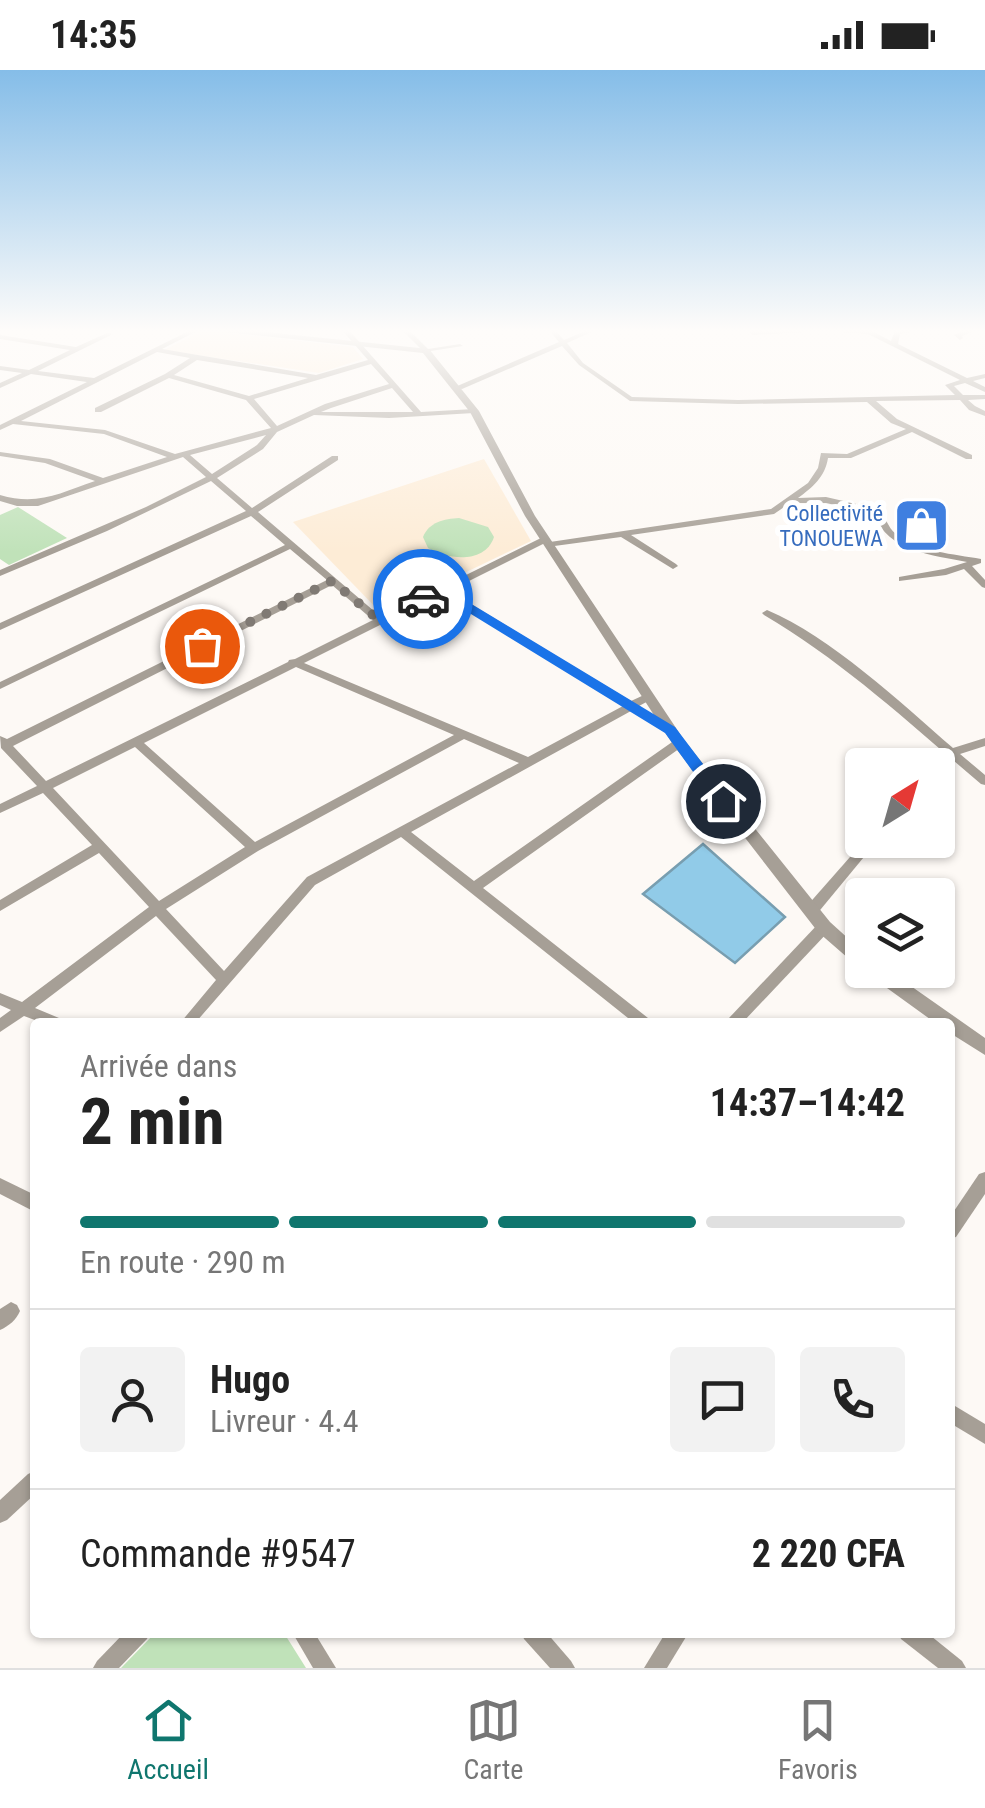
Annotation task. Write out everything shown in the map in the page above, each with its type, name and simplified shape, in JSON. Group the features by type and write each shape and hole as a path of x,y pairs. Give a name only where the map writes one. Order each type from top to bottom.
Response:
{"street":[{"path":"0,428 25,419 49,404"},
{"path":"98,410 111,404"},
{"path":"254,404 275,429"},
{"path":"0,498 28,504 275,429 340,404"},
{"path":"410,404 419,414"},
{"path":"469,404 548,542 679,744 824,927 845,945"},
{"path":"873,404 878,411 911,430 969,457"},
{"path":"310,414 474,411"},
{"path":"25,419 106,432 180,456 213,479 379,620"},
{"path":"2,570 213,479 265,445 275,429"},
{"path":"0,809 379,620 548,542 624,535 774,511 811,485 822,468 824,455 848,456 911,430"},
{"path":"0,454 47,461 103,482"},
{"path":"0,627 252,512 335,458"},
{"path":"789,500 834,501 877,512 883,529 896,538 976,562"},
{"path":"624,535 673,566"},
{"path":"0,686 291,545"},
{"path":"902,578 976,562"},
{"path":"976,562 985,586"},
{"path":"224,980 2,742 332,581"},
{"path":"441,590 670,730"},
{"path":"767,613 823,647 947,748"},
{"path":"293,662 528,762"},
{"path":"191,1018 311,880 648,697"},
{"path":"0,1026 156,908 254,848 464,734"},
{"path":"135,741 254,848"},
{"path":"955,751 985,742"},
{"path":"474,887 679,744"},
{"path":"955,755 985,781"},
{"path":"402,831 638,1018"},
{"path":"0,906 99,846"},
{"path":"811,911 857,858"},
{"path":"738,1018 824,927"},
{"path":"894,988 925,1017"},
{"path":"0,998 46,1018"},
{"path":"955,1028 985,1047"},
{"path":"955,1224 985,1180"},
{"path":"0,1186 30,1201"},
{"path":"955,1415 985,1435"},
{"path":"0,1513 30,1486"},
{"path":"104,1668 134,1638"},
{"path":"306,1638 324,1668"},
{"path":"536,1638 564,1668"},
{"path":"654,1668 675,1638"},
{"path":"916,1638 956,1668"}],"shaded area":[{"path":"484,459 531,541 381,613 293,522"}],"green space":[{"path":"18,507 67,538 9,565 0,559 0,515"},
{"path":"459,518 488,527 494,537 483,552 455,557 428,548 423,537 429,528 443,520"},
{"path":"150,1638 287,1638 306,1668 121,1668"}],"water":[{"path":"703,844 785,917 735,963 643,894"}],"way so far":[{"path":"202,646 332,581 379,620 423,599"}],"place":[{"name":"Collectivité TONOUEWA","path":"922,526"}],"route":[{"path":"423,599 441,590 670,730 723,801"}]}
